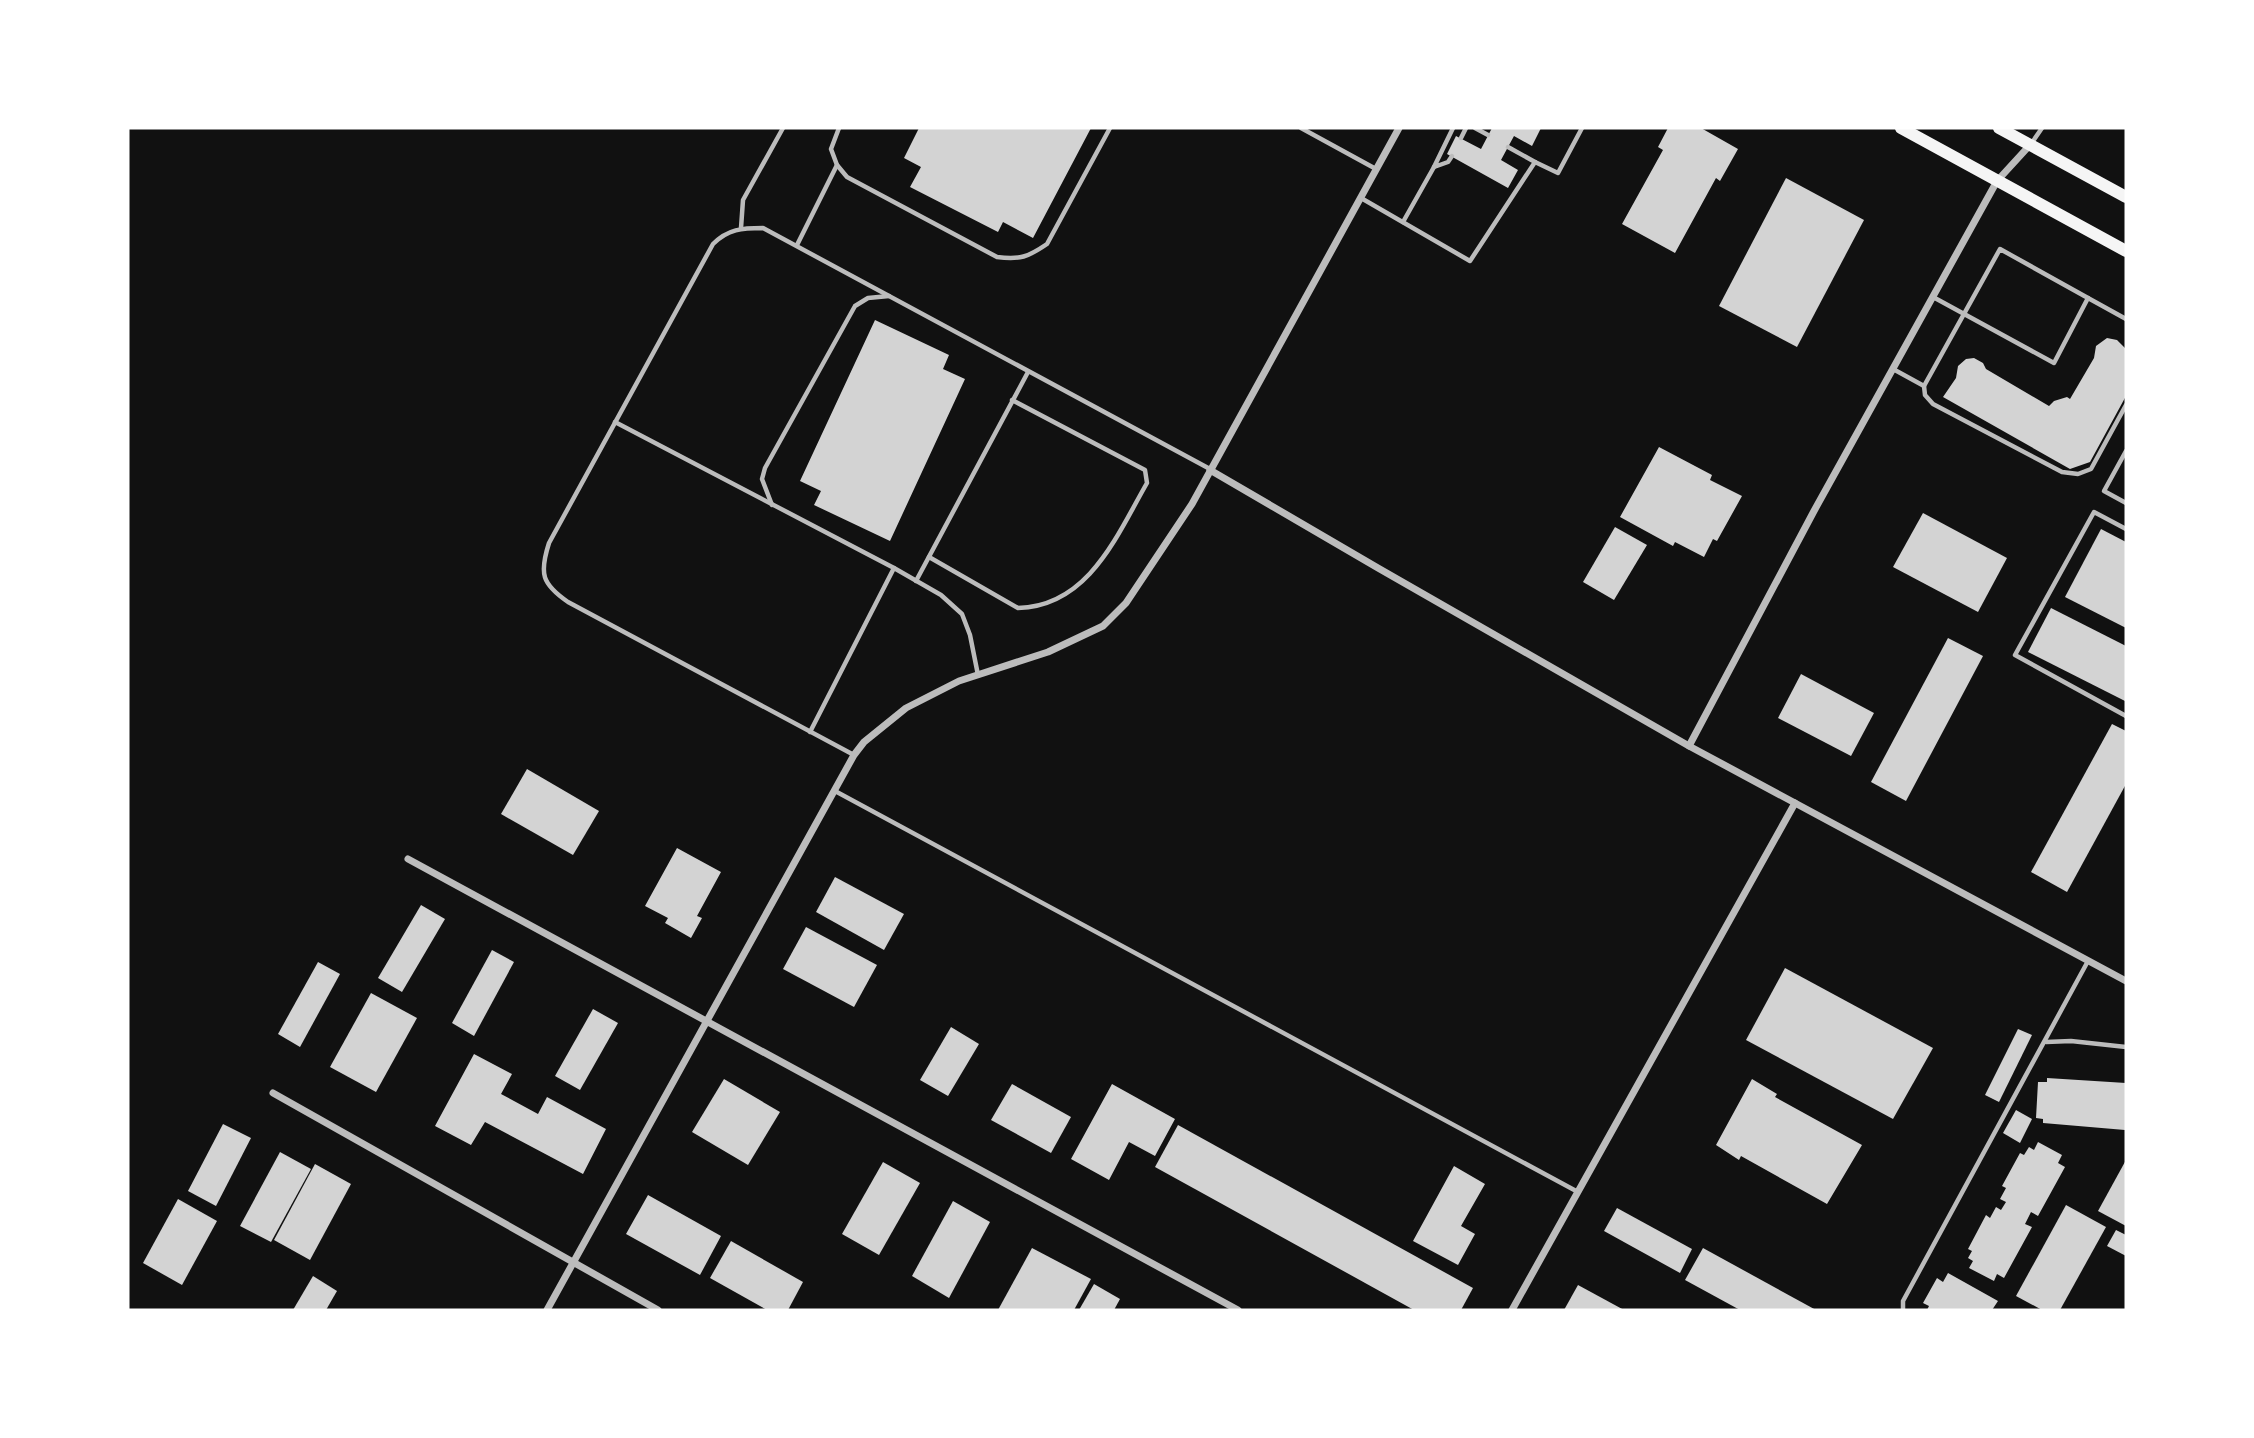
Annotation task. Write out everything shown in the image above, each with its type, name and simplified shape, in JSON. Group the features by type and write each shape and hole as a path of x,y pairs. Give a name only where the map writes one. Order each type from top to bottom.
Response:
{"main road":[{"path":"1901,128 2126,251"},
{"path":"2000,128 2126,197"}],"street":[{"path":"547,1310 854,755 864,742 905,709 959,681 1048,653 1103,626 1126,603 1192,505 1399,128"},
{"path":"1689,746 1807,523 1997,181 2030,145"},
{"path":"1210,470 1689,746 2126,981"},
{"path":"1512,1310 1795,803"},
{"path":"408,859 1238,1310"},
{"path":"274,1093 658,1310"}],"lane":[{"path":"741,228 743,200 783,128"},
{"path":"839,128 831,149 837,164 847,177 997,257 1030,256 1047,244 1110,128"},
{"path":"1301,128 1376,169"},
{"path":"1403,222 1453,128"},
{"path":"1461,138 1466,128"},
{"path":"1475,128 1488,135"},
{"path":"1508,147 1558,173 1582,128"},
{"path":"2030,145 2042,128"},
{"path":"1434,167 1448,162 1452,156"},
{"path":"1361,198 1470,261 1535,162"},
{"path":"797,245 837,164"},
{"path":"854,755 568,602 550,590 543,576 544,558 549,543 713,244 722,235 741,228 763,228 1210,470"},
{"path":"2126,319 2000,249 1924,386 1925,395 1933,404 2062,472 2078,474 2091,469 2126,405"},
{"path":"772,505 762,479 765,468 855,306 868,298 890,296"},
{"path":"1933,297 2054,363 2088,298"},
{"path":"1894,369 1924,386"},
{"path":"916,581 1028,372"},
{"path":"929,557 1018,608 1032,608 1058,598 1084,581 1101,564 1147,483 1145,470 1013,400"},
{"path":"615,422 941,595 962,614 970,635 978,675"},
{"path":"2126,451 2104,491 2126,503"},
{"path":"2126,529 2094,512 2015,655 2126,716"},
{"path":"810,732 894,568"},
{"path":"834,790 1578,1192"},
{"path":"1903,1310 1903,1301 2089,961"},
{"path":"2046,1042 2071,1041 2126,1047"}],"building":[{"path":"919,128 1091,128 1033,238 1003,222 998,232 910,187 921,167 904,158"},
{"path":"1492,128 1541,128 1532,146 1514,136 1501,160 1518,170 1508,188 1447,154 1456,136 1481,149"},
{"path":"1668,128 1701,128 1738,149 1720,181 1716,178 1675,253 1622,224 1663,150 1658,147"},
{"path":"1786,178 1864,220 1797,347 1719,306"},
{"path":"875,320 949,355 943,369 965,379 890,541 814,505 821,491 800,481"},
{"path":"2107,338 2117,340 2126,349 2126,396 2090,462 2070,469 1943,397 1956,378 1958,366 1966,359 1974,358 1983,363 1986,369 2049,406 2054,401 2067,397 2070,399 2094,358 2096,346"},
{"path":"1659,447 1712,475 1710,480 1742,496 1717,541 1713,539 1704,557 1675,542 1673,546 1620,517"},
{"path":"1923,513 2007,558 1978,612 1893,567"},
{"path":"1615,527 1647,545 1614,600 1583,582"},
{"path":"2101,529 2126,542 2126,628 2065,597"},
{"path":"2051,608 2126,646 2125,701 2028,652"},
{"path":"1948,638 1983,656 1906,801 1871,782"},
{"path":"1801,674 1874,713 1851,756 1778,718"},
{"path":"2112,724 2126,731 2126,784 2067,892 2031,872"},
{"path":"527,769 599,811 573,855 501,814"},
{"path":"677,848 721,872 697,916 702,918 691,938 665,923 668,918 645,906"},
{"path":"835,877 904,914 884,950 816,912"},
{"path":"421,905 445,919 402,992 378,978"},
{"path":"806,927 877,965 854,1007 783,969"},
{"path":"492,950 514,962 474,1036 452,1023"},
{"path":"318,962 340,974 300,1047 278,1034"},
{"path":"1785,968 1933,1048 1893,1119 1746,1040"},
{"path":"371,993 417,1018 376,1092 330,1067"},
{"path":"593,1009 618,1023 580,1090 555,1076"},
{"path":"951,1027 979,1044 948,1096 920,1080"},
{"path":"2018,1029 2032,1035 1999,1102 1985,1095"},
{"path":"474,1054 512,1074 501,1094 538,1114 547,1097 606,1129 583,1174 485,1122 471,1145 435,1126"},
{"path":"2047,1078 2126,1083 2125,1130 2043,1123 2043,1119 2036,1118 2038,1082 2047,1082"},
{"path":"724,1079 780,1112 748,1165 692,1132"},
{"path":"1752,1079 1777,1094 1775,1097 1862,1145 1827,1204 1741,1156 1739,1160 1716,1145"},
{"path":"1012,1084 1071,1117 1051,1153 991,1120"},
{"path":"1112,1084 1175,1119 1155,1156 1129,1142 1109,1180 1071,1159"},
{"path":"2016,1110 2032,1119 2020,1143 2003,1133"},
{"path":"223,1124 251,1138 216,1206 188,1191"},
{"path":"1178,1125 1473,1288 1461,1310 1414,1310 1155,1167"},
{"path":"2038,1142 2062,1155 2058,1163 2065,1167 2038,1216 2031,1212 2025,1224 2032,1227 2004,1278 1997,1274 1994,1281 1969,1268 1973,1261 1968,1258 1972,1251 1968,1249 1986,1215 1990,1218 1996,1207 2001,1210 2006,1202 2000,1199 2006,1188 2002,1186 2020,1153 2024,1155 2029,1147 2034,1150"},
{"path":"280,1152 311,1169 271,1242 240,1226"},
{"path":"2126,1160 2126,1226 2098,1211"},
{"path":"883,1162 920,1183 879,1255 842,1234"},
{"path":"315,1164 351,1184 310,1260 274,1240"},
{"path":"1454,1166 1485,1184 1461,1226 1475,1234 1458,1265 1413,1241"},
{"path":"648,1195 721,1236 700,1275 626,1234"},
{"path":"178,1199 217,1221 182,1285 143,1263"},
{"path":"953,1201 990,1222 949,1298 912,1276"},
{"path":"2066,1205 2106,1227 2060,1310 2042,1310 2016,1296"},
{"path":"1617,1208 1692,1249 1680,1273 1604,1231"},
{"path":"2116,1230 2126,1235 2126,1256 2107,1246"},
{"path":"731,1241 803,1282 788,1310 767,1310 710,1278"},
{"path":"1032,1248 1091,1279 1074,1310 998,1310"},
{"path":"1703,1248 1816,1310 1740,1310 1685,1280"},
{"path":"1948,1273 1998,1301 1992,1310 1927,1310 1929,1306 1923,1303 1937,1278 1943,1282"},
{"path":"313,1276 337,1291 326,1310 293,1310"},
{"path":"1094,1284 1120,1299 1114,1310 1079,1310"},
{"path":"1578,1285 1624,1310 1564,1310"}]}
